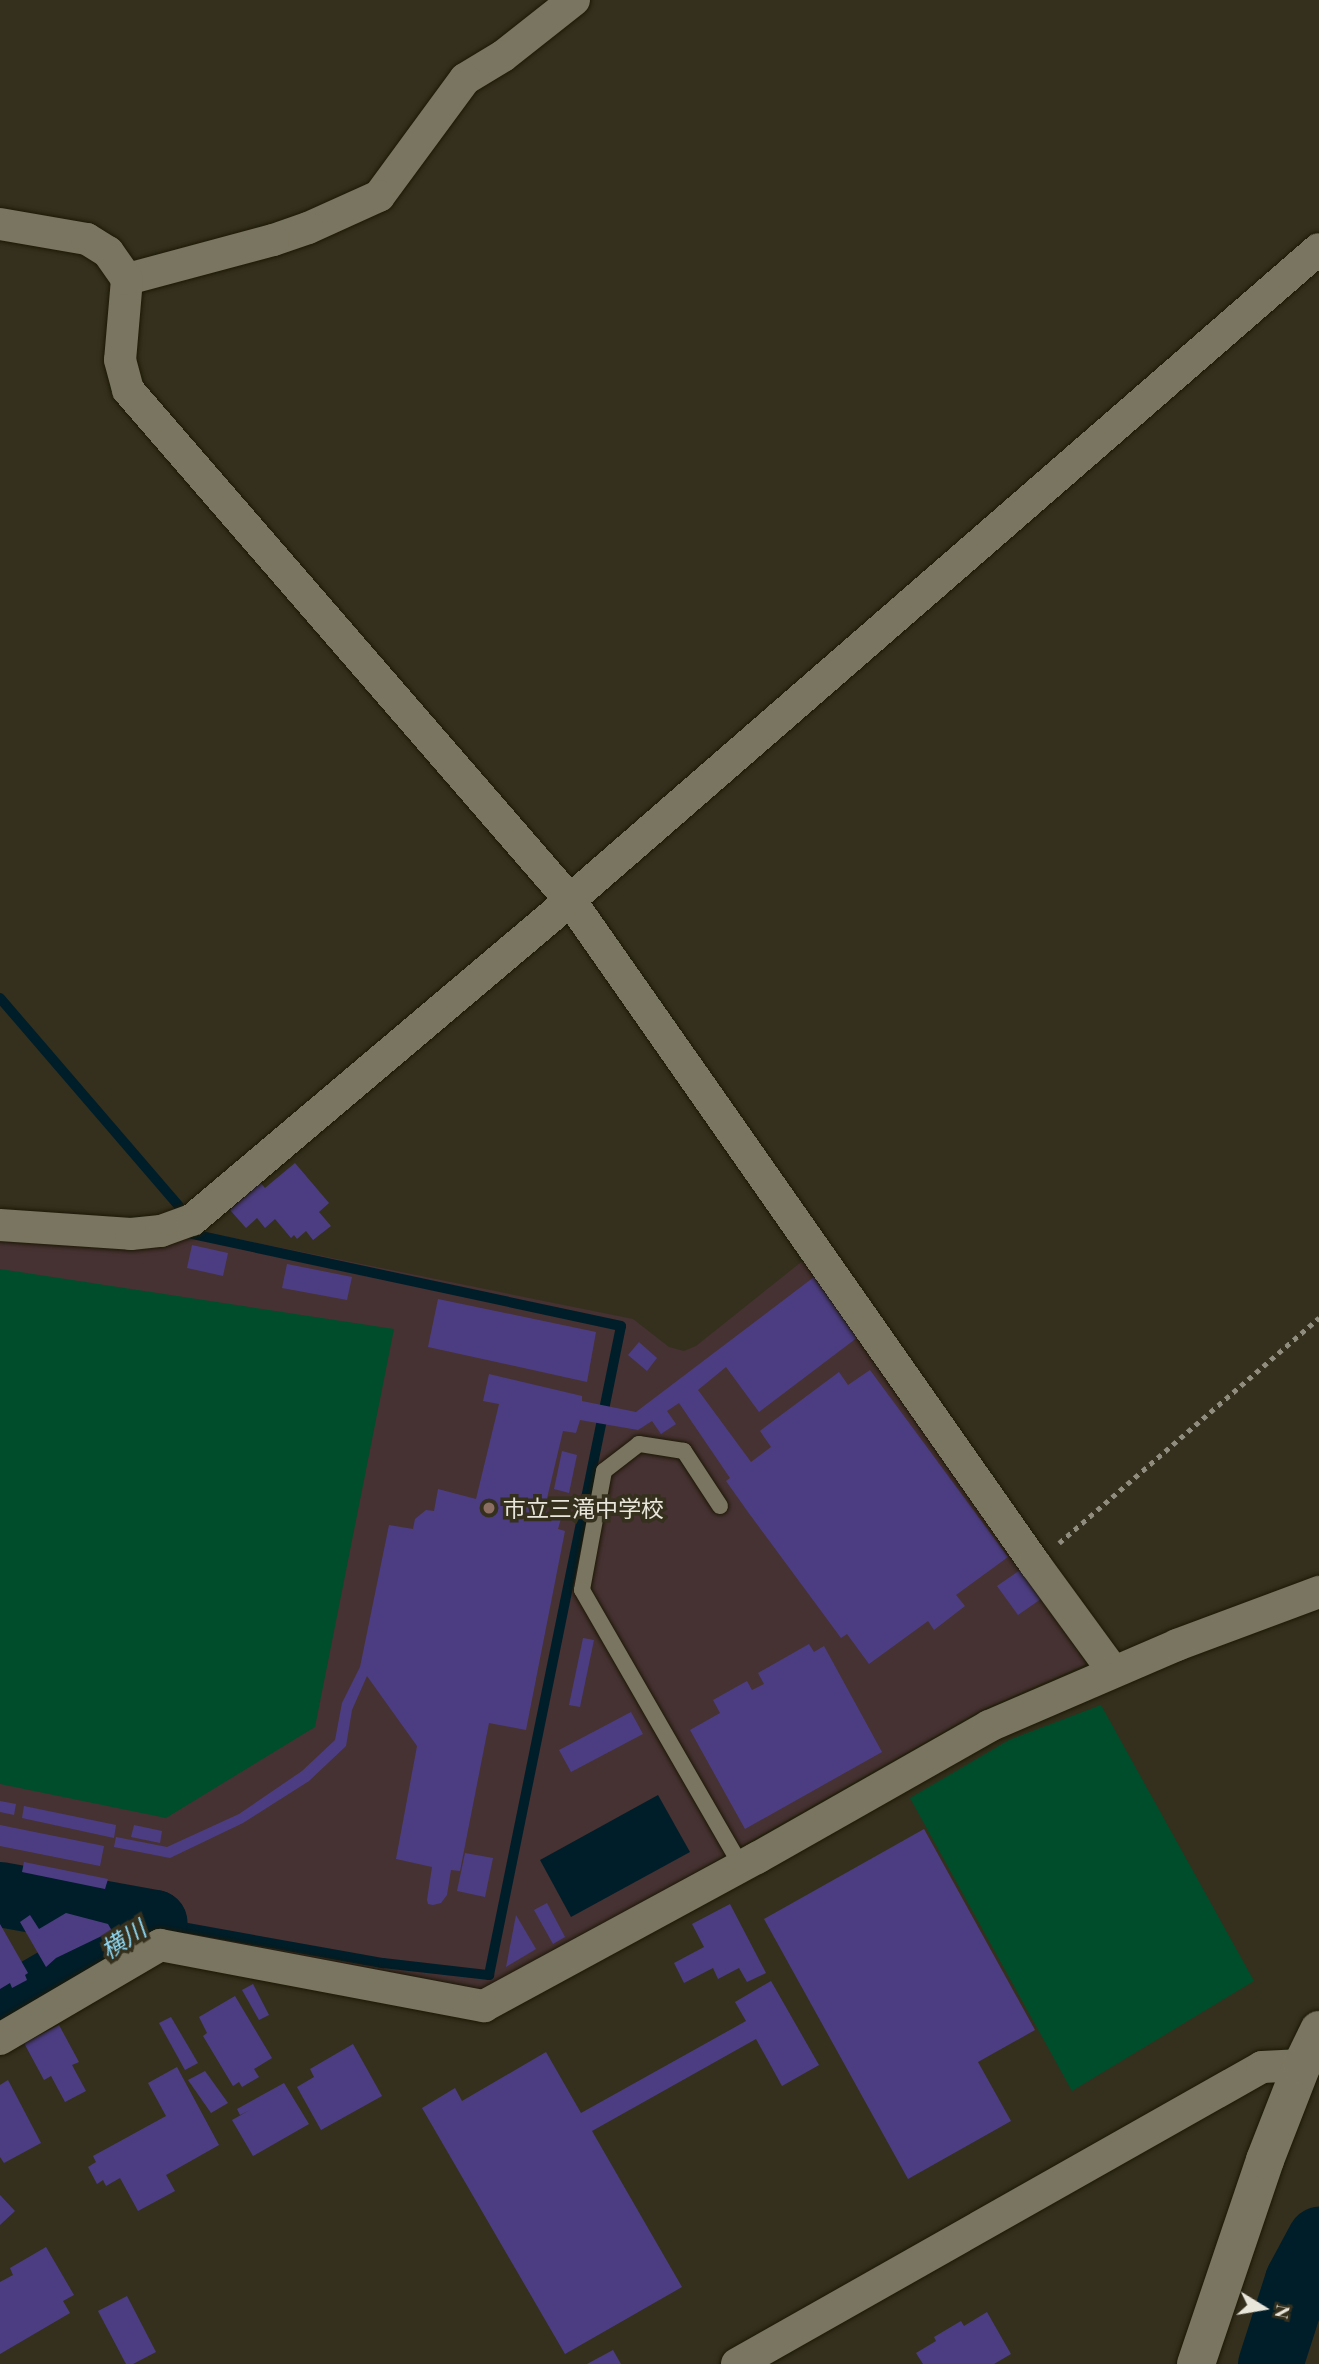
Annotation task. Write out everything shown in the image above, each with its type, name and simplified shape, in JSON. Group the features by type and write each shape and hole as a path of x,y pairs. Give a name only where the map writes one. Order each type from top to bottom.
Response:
{"street":[{"path":"127,279 285,236 379,196 465,79 503,56 574,0"},
{"path":"0,225 87,239 108,252 127,279 120,360 128,390 367,669 570,900 1035,1564 1113,1671"},
{"path":"0,1225 131,1234 161,1230 192,1220 570,900 1319,248"},
{"path":"0,2039 160,1945 484,2006 740,1864 769,1852 989,1726 1113,1671 1319,1592"},
{"path":"1196,2364 1265,2160 1301,2065 1319,2030"},
{"path":"737,2364 1262,2067 1301,2065"}],"lane":[{"path":"720,1506 684,1451 639,1444 604,1471 582,1590 740,1864"}],"path":[{"path":"1035,1564 1319,1318"}],"shaded area":[{"name":"市立三滝中学校","path":"194,1230 633,1319 669,1347 684,1351 696,1346 805,1259 1087,1664 982,1710 486,1991 161,1930 151,1898 0,1869 0,1238"}],"green space":[{"path":"0,1269 394,1329 315,1727 166,1818 0,1784"},
{"path":"1101,1705 1254,1981 1072,2091 910,1798 1009,1740"}],"water":[{"path":"658,1795 690,1852 571,1917 540,1860"}],"building":[{"path":"295,1163 329,1203 319,1212 331,1226 313,1240 306,1231 297,1239 294,1235 291,1238 275,1219 265,1228 257,1218 246,1228 230,1210 260,1182 265,1188"},
{"path":"192,1245 228,1253 223,1276 187,1268"},
{"path":"287,1264 352,1277 347,1300 282,1288"},
{"path":"814,1277 858,1337 759,1412 726,1367 698,1390 751,1462 771,1447 760,1431 765,1427 839,1372 848,1385 870,1370 1008,1557 956,1595 965,1606 934,1630 928,1621 869,1664 847,1634 841,1638 748,1512 726,1481 730,1478 679,1403 667,1411 676,1424 661,1434 652,1421 638,1430 580,1420 576,1433 563,1431 544,1511 562,1515 558,1529 565,1531 526,1730 489,1723 460,1871 451,1870 447,1895 441,1903 428,1904 427,1900 432,1867 396,1859 417,1746 367,1676 352,1710 346,1746 309,1781 243,1823 170,1858 114,1847 116,1837 167,1847 239,1814 302,1771 335,1740 342,1703 360,1667 389,1525 413,1529 415,1519 426,1510 434,1511 438,1489 476,1499 499,1404 483,1401 489,1374 582,1396 582,1401 636,1412"},
{"path":"438,1299 596,1332 587,1382 428,1347"},
{"path":"639,1342 657,1358 647,1371 628,1355"},
{"path":"562,1451 577,1455 569,1493 554,1489"},
{"path":"1020,1570 1041,1599 1018,1615 997,1586"},
{"path":"583,1638 594,1640 580,1707 569,1705"},
{"path":"809,1644 814,1652 824,1646 882,1752 745,1829 690,1730 720,1713 713,1700 747,1681 752,1690 764,1684 758,1673"},
{"path":"631,1712 643,1734 571,1772 559,1750"},
{"path":"0,1801 16,1804 14,1815 0,1812"},
{"path":"24,1806 116,1825 114,1838 22,1818"},
{"path":"0,1825 104,1846 100,1866 0,1846"},
{"path":"134,1825 162,1831 160,1843 131,1837"},
{"path":"924,1829 1035,2030 978,2062 1011,2121 908,2179 764,1919"},
{"path":"465,1853 493,1858 485,1897 457,1891"},
{"path":"24,1862 108,1879 105,1889 22,1872"},
{"path":"547,1903 565,1937 553,1944 534,1910"},
{"path":"730,1904 766,1973 747,1982 739,1968 718,1979 713,1968 684,1983 674,1963 704,1947 692,1924"},
{"path":"66,1913 108,1924 112,1931 56,1958 46,1967 20,1922 30,1915 39,1929"},
{"path":"516,1915 536,1949 506,1967"},
{"path":"0,1924 28,1973 25,1975 27,1980 12,1988 10,1983 0,1989"},
{"path":"771,1981 819,2065 782,2086 756,2039 592,2131 682,2287 565,2354 422,2108 455,2088 462,2101 546,2052 581,2113 746,2021 735,2002"},
{"path":"253,1984 269,2015 259,2020 242,1990"},
{"path":"235,1996 272,2058 254,2069 259,2077 242,2087 239,2082 233,2086 203,2036 207,2033 199,2017"},
{"path":"171,2017 198,2063 185,2070 159,2023"},
{"path":"59,2025 79,2062 72,2065 86,2091 65,2102 51,2076 44,2080 24,2043"},
{"path":"353,2044 382,2096 321,2130 297,2087 314,2077 310,2069"},
{"path":"177,2067 219,2145 166,2175 175,2191 138,2211 120,2178 106,2186 103,2180 97,2184 88,2167 96,2162 93,2156 166,2116 148,2083"},
{"path":"205,2071 228,2103 211,2113 188,2080"},
{"path":"8,2080 41,2143 4,2163 0,2157 0,2085"},
{"path":"284,2083 309,2124 253,2156 232,2120 250,2110 240,2115 237,2109"},
{"path":"0,2195 15,2211 0,2225"},
{"path":"46,2247 74,2295 63,2301 70,2313 0,2354 0,2282 13,2275 10,2268"},
{"path":"127,2296 156,2352 133,2364 126,2364 98,2311"},
{"path":"987,2312 1011,2354 994,2364 923,2364 916,2353 936,2341 934,2337 961,2321 964,2326"},
{"path":"613,2350 621,2364 587,2364"}],"waterway":[{"path":"0,998 179,1206"},
{"path":"154,1922 383,1963 489,1975 621,1326 193,1234"},
{"name":"横川","path":"0,1894 154,1922 0,2011"},
{"path":"1270,2364 1297,2280 1319,2239"}],"place":[{"name":"市立三滝中学校","path":"489,1508"}]}
